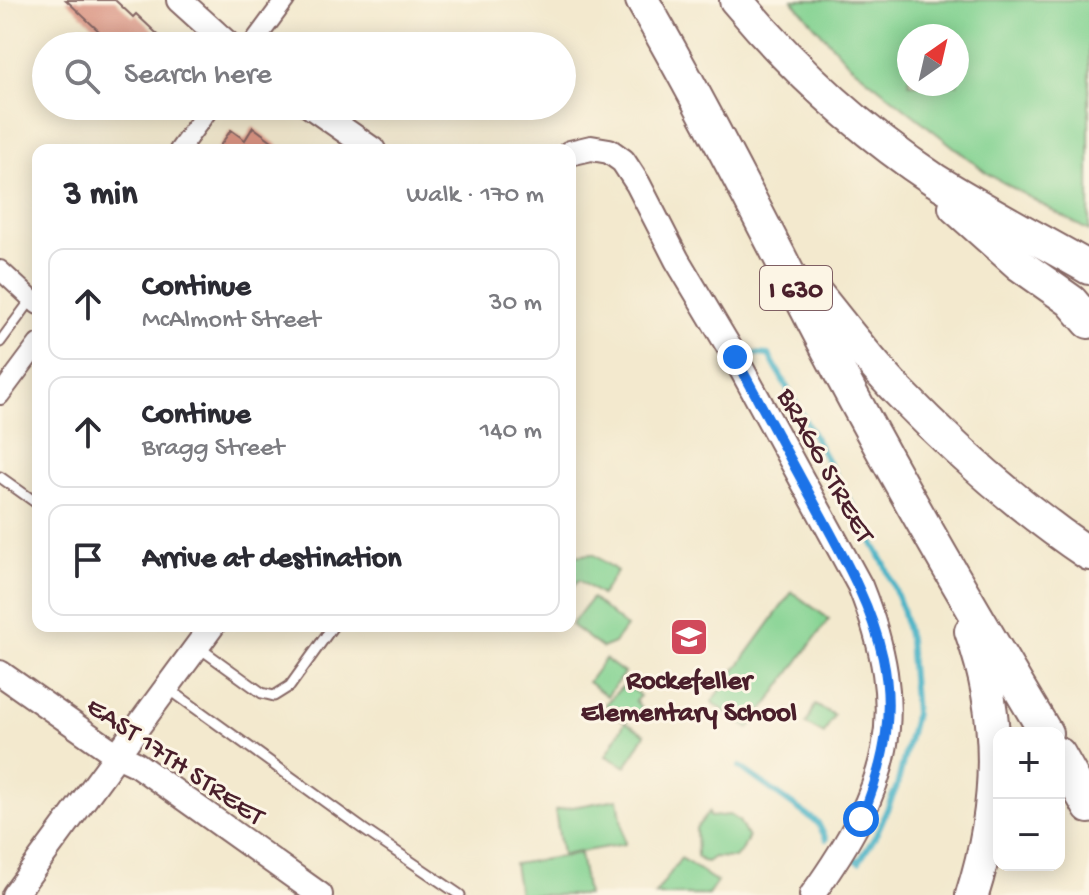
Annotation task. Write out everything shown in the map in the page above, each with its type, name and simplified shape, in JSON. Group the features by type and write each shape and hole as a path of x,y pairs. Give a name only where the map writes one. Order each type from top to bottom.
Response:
{"highway":[{"name":"I 630","path":"642,0 700,101 802,299 952,575"},
{"path":"736,0 808,77 1020,265 1071,301 1089,322"},
{"path":"881,140 935,180 1089,268"},
{"path":"775,244 895,388 939,432 1000,489 1089,554"},
{"path":"952,575 1042,727"},
{"path":"952,575 974,638 992,706 995,769 985,852 972,895"},
{"path":"1065,765 1089,807"}],"street":[{"path":"179,0 214,32"},
{"path":"261,32 285,0"},
{"path":"183,144 201,120"},
{"path":"330,120 364,144"},
{"name":"BRAGG STREET","path":"576,152 591,148 609,151 623,161 638,184 677,260 735,357 860,586 874,621 887,676 887,737 873,792 861,819 812,895"},
{"path":"0,270 32,299"},
{"path":"0,395 32,352"},
{"path":"14,895 208,632"},
{"name":"EAST 17TH STREET","path":"0,673 117,755 136,764 320,895"}],"lane":[{"path":"0,342 32,305"},
{"path":"0,477 32,500"},
{"path":"197,646 262,693 274,696 290,686 329,632"},
{"path":"167,688 460,895"}],"green space":[{"path":"792,0 1089,0 1089,231 988,174 849,64"},
{"path":"593,554 617,571 601,595 579,580 576,584 576,556"},
{"path":"792,592 829,619 749,729 712,702"},
{"path":"592,598 626,627 614,643 602,648 576,629 576,619"},
{"path":"605,659 624,673 607,696 588,682"},
{"path":"626,683 640,696 635,701 642,708 631,719 622,720 605,704"},
{"path":"815,705 834,715 824,734 806,724"},
{"path":"625,722 645,734 626,767 606,756"},
{"path":"618,799 625,844 562,855 555,810"},
{"path":"709,812 710,817 730,815 739,821 748,838 735,858 714,857 707,862 697,856 696,828"},
{"path":"580,854 587,895 519,895 514,864"},
{"path":"681,858 717,882 708,895 655,895"}],"building":[{"path":"66,0 115,0 155,32 100,32"},
{"path":"253,127 276,144 221,144 231,130 245,140"}],"waterway":[{"path":"756,354 769,355 885,565 902,608 909,640 915,713 897,786 876,835 859,862 855,859"},
{"path":"740,767 818,823 826,839"}],"place":[{"name":"Rockefeller Elementary School","path":"689,637"}],"route":[{"path":"735,357 860,586 883,651 887,676 887,737 873,792 861,819"}]}
